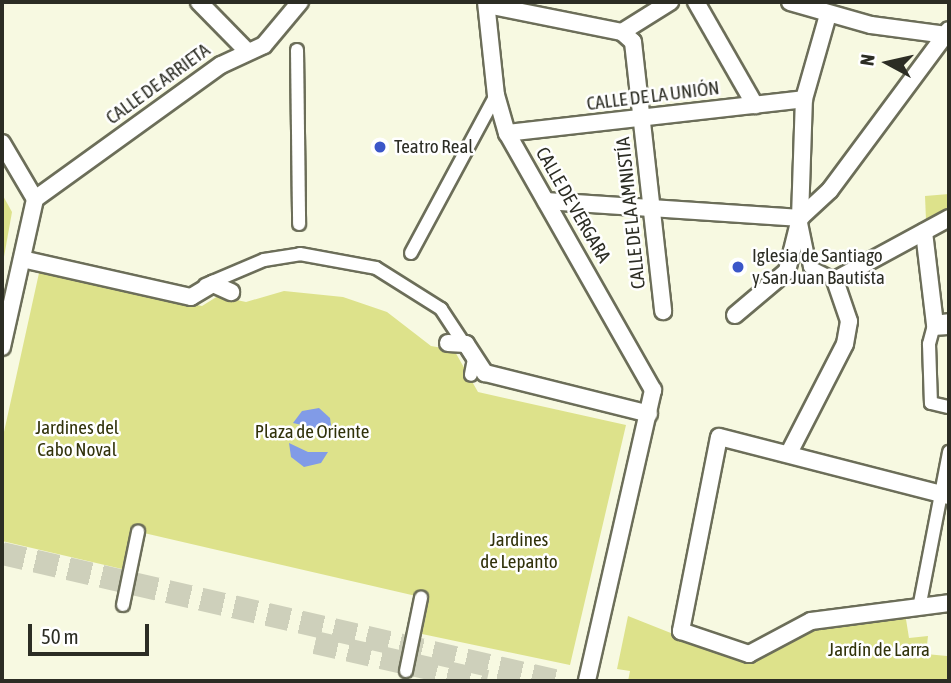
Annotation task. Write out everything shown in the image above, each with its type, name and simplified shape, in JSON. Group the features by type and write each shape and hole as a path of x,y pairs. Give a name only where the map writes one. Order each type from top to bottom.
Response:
{"street":[{"path":"199,2 247,51"},
{"name":"CALLE DE ARRIETA","path":"35,199 247,51 264,45 300,2"},
{"path":"486,3 622,32 670,2"},
{"path":"696,2 755,105"},
{"path":"546,201 800,218 830,190 948,32 828,15 790,2"},
{"name":"CALLE DE VERGARA","path":"486,3 496,95 507,132 653,390 587,681"},
{"path":"735,315 787,271 800,218 804,99 828,15"},
{"name":"CALLE DE LA AMNISTÍA","path":"622,32 633,42 663,312"},
{"path":"297,51 299,225"},
{"path":"411,253 496,95"},
{"name":"CALLE DE LA UNIÓN","path":"507,132 643,120 804,99"},
{"path":"2,143 35,199 2,347"},
{"path":"790,451 845,344 849,321 835,280 810,267 800,218"},
{"path":"835,280 949,218"},
{"path":"924,232 945,325 933,329 929,344 931,404 949,407"},
{"path":"22,259 190,300 264,260 324,255 397,277 441,309 485,373 649,414"},
{"path":"190,300 214,284 231,292"},
{"path":"448,343 466,344"},
{"path":"466,344 474,359 471,375"},
{"path":"944,495 725,435 715,442 681,631 749,654 811,621 920,603 949,603"},
{"path":"920,603 944,495 949,452"},
{"path":"123,605 138,532"},
{"path":"406,671 421,598"}],"green space":[{"path":"2,194 12,212 2,268"},
{"path":"949,194 949,208 926,220 925,196"},
{"name":"Plaza de Oriente","path":"39,273 202,306 218,296 246,302 284,291 343,297 387,312 431,346 454,350 478,392 626,425 570,665 422,634 429,599 131,530 122,569 2,541 2,441"},
{"name":"Jardín de Larra","path":"905,613 909,638 928,636 926,654 947,656 949,681 628,681 630,671 617,669 628,616 749,664 817,628"}],"water":[{"path":"319,408 330,418 332,432 293,423 302,411"},
{"path":"289,443 308,452 328,452 321,463 304,467 291,457"}],"tunnel":[{"path":"2,553 559,681"},
{"path":"315,642 487,681"}],"place":[{"name":"Teatro Real","path":"380,147"},
{"name":"Iglesia de Santiago y San Juan Bautista","path":"738,267"}],"park label":[{"name":"Jardines del Cabo Noval","path":"77,439"},
{"name":"Jardines de Lepanto","path":"519,551"}]}
